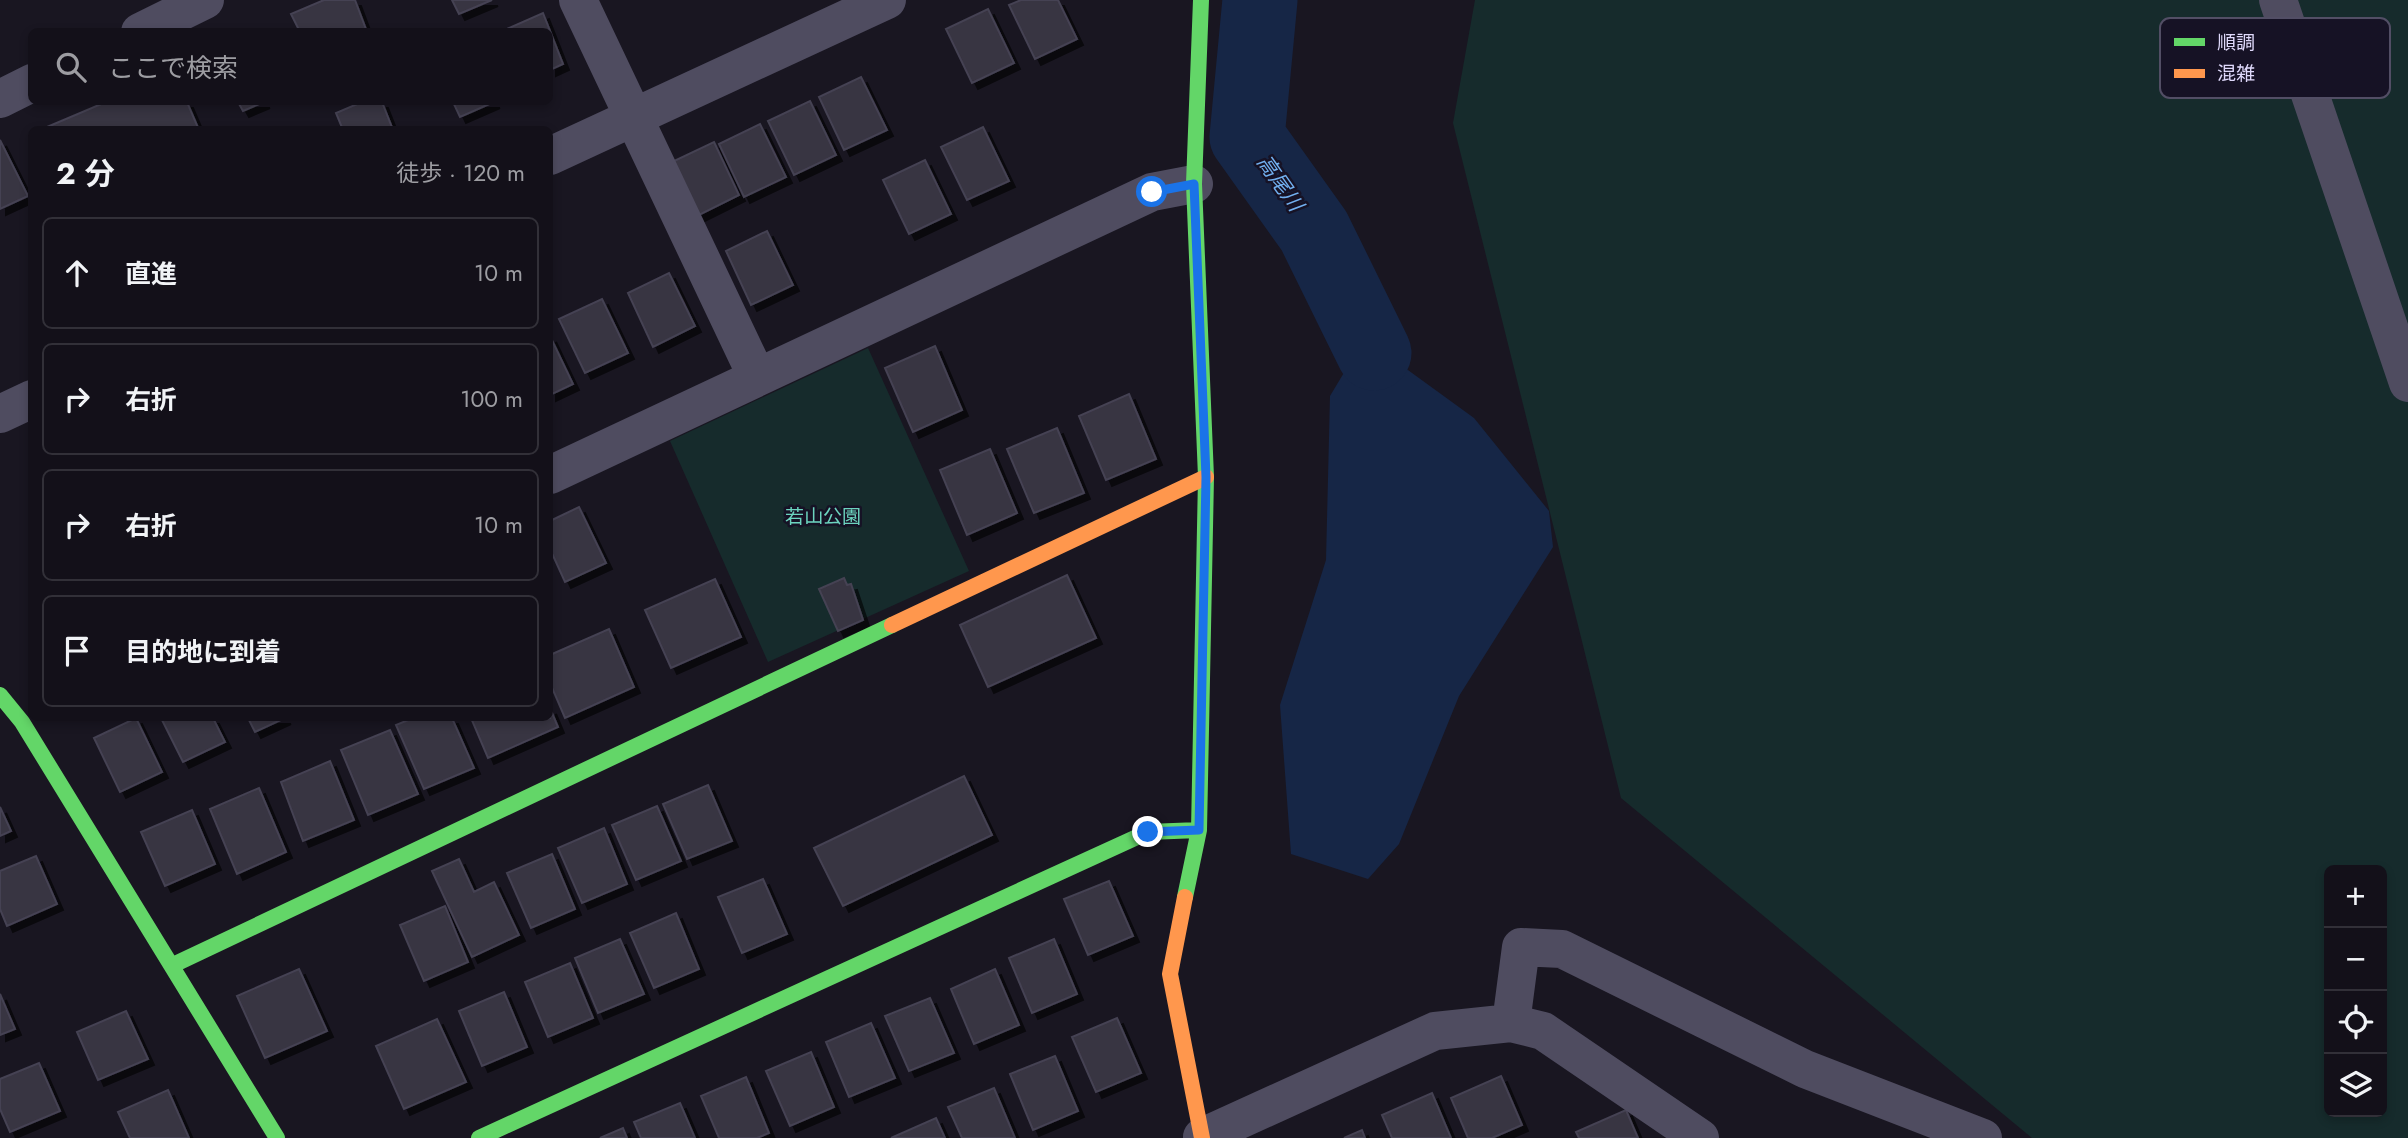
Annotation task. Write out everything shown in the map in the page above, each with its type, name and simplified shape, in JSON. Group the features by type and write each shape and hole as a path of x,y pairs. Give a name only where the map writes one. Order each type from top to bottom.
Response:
{"street":[{"path":"148,28 205,0"},
{"path":"578,0 757,377"},
{"path":"553,155 887,0"},
{"path":"1201,0 1194,184 1206,477 1199,830 1170,974 1201,1138 1435,1031 1511,1015 1544,1031 1700,1138"},
{"path":"2278,0 2284,18"},
{"path":"0,99 28,85"},
{"path":"2311,98 2408,383"},
{"path":"553,474 1152,192 1194,184"},
{"path":"0,414 28,402"},
{"path":"173,965 1206,477"},
{"path":"13,717 173,965 277,1138"},
{"path":"479,1138 1148,832 1199,830"},
{"path":"1511,1015 1521,947 1562,948 1805,1069 1983,1138"}],"green space":[{"path":"1475,0 2408,0 2408,1138 2032,1138 1621,798 1453,123"},
{"name":"若山公園","path":"868,348 969,571 768,662 670,441"}],"water":[{"path":"1374,353 1401,365 1474,418 1549,511 1553,547 1459,696 1399,844 1368,879 1291,854 1280,705 1326,560 1330,396 1351,361"}],"building":[{"path":"324,0 355,0 366,28 298,28 291,14"},
{"path":"452,0 492,0 459,14"},
{"path":"1021,0 1058,0 1077,39 1035,59 1009,5"},
{"path":"988,9 1014,63 972,83 946,29"},
{"path":"543,13 549,28 509,28"},
{"path":"553,38 563,64 553,69"},
{"path":"861,77 887,130 844,150 819,97"},
{"path":"810,101 836,155 794,175 768,121"},
{"path":"99,105 188,105 197,126 49,126"},
{"path":"240,105 257,105 243,111"},
{"path":"355,105 383,105 391,126 341,126 336,113"},
{"path":"454,105 487,105 460,117"},
{"path":"760,124 786,177 744,197 719,144"},
{"path":"983,127 1009,181 967,200 941,147"},
{"path":"0,140 28,196 0,209"},
{"path":"714,142 739,195 697,216 672,162"},
{"path":"925,160 951,214 909,234 883,180"},
{"path":"767,231 793,285 751,305 726,251"},
{"path":"669,273 695,326 653,347 628,293"},
{"path":"602,299 628,353 585,373 559,319"},
{"path":"553,342 573,384 553,394"},
{"path":"935,346 962,410 913,432 885,368"},
{"path":"1129,394 1156,459 1106,480 1079,416"},
{"path":"1057,428 1084,493 1034,513 1007,449"},
{"path":"990,449 1017,513 967,535 940,470"},
{"path":"579,507 606,563 565,582 553,556 553,520"},
{"path":"1067,575 1096,638 988,687 960,625"},
{"path":"844,578 847,585 851,584 863,620 838,631 819,589"},
{"path":"715,579 741,637 671,668 645,610"},
{"path":"609,629 634,687 565,718 553,690 553,654"},
{"path":"553,715 558,727 488,758 472,721 553,721"},
{"path":"130,721 137,721 162,772 120,792 94,738"},
{"path":"162,721 214,721 225,742 183,762"},
{"path":"250,721 279,721 255,732"},
{"path":"406,721 453,721 474,768 424,789 396,725"},
{"path":"390,730 418,794 368,815 341,750"},
{"path":"330,761 354,820 303,841 281,782"},
{"path":"964,776 992,835 843,906 814,848"},
{"path":"708,785 732,841 687,859 663,804"},
{"path":"259,788 286,852 237,874 210,809"},
{"path":"657,806 681,861 636,880 612,825"},
{"path":"0,807 11,831 0,836"},
{"path":"192,810 215,864 165,886 141,832"},
{"path":"604,828 627,884 582,903 558,848"},
{"path":"552,854 575,909 531,928 507,873"},
{"path":"36,856 57,904 7,926 0,909 0,871"},
{"path":"459,859 474,892 494,882 519,935 472,957 432,871"},
{"path":"763,879 787,934 742,953 718,897"},
{"path":"1109,881 1133,936 1088,955 1064,899"},
{"path":"445,906 468,962 424,981 400,925"},
{"path":"676,913 699,969 654,988 630,933"},
{"path":"620,939 644,994 598,1013 575,958"},
{"path":"1054,939 1077,994 1032,1013 1009,958"},
{"path":"570,963 593,1018 548,1037 525,982"},
{"path":"299,969 327,1031 265,1058 237,996"},
{"path":"995,969 1019,1025 974,1044 951,989"},
{"path":"504,992 527,1047 482,1066 459,1011"},
{"path":"0,994 15,1029 0,1035"},
{"path":"930,998 954,1053 909,1071 885,1016"},
{"path":"126,1011 148,1059 98,1080 77,1032"},
{"path":"1117,1018 1141,1073 1096,1092 1072,1037"},
{"path":"437,1019 466,1082 404,1109 376,1046"},
{"path":"871,1023 895,1078 849,1097 826,1042"},
{"path":"811,1052 834,1107 790,1126 766,1071"},
{"path":"1055,1056 1078,1111 1033,1130 1010,1074"},
{"path":"39,1063 60,1111 10,1132 0,1109 0,1079"},
{"path":"1501,1076 1522,1125 1492,1138 1468,1138 1451,1098"},
{"path":"746,1077 769,1133 757,1138 719,1138 701,1096"},
{"path":"994,1088 1015,1138 962,1138 948,1107"},
{"path":"168,1090 189,1138 130,1138 118,1112"},
{"path":"1432,1093 1451,1138 1392,1138 1382,1115"},
{"path":"680,1103 695,1138 641,1138 634,1122"},
{"path":"1626,1110 1638,1138 1579,1138 1576,1132"},
{"path":"936,1118 945,1138 891,1138"},
{"path":"623,1128 627,1138 600,1138"},
{"path":"1362,1130 1365,1138 1344,1138"}],"waterway":[{"name":"高尾川","path":"1260,0 1247,137 1314,231 1374,353"}],"traffic: fast":[{"path":"1185,897 1199,830 1206,477 1194,184 1201,0"},
{"path":"173,965 892,625"},
{"path":"0,695 22,722 277,1138"},
{"path":"479,1138 1148,832 1199,830"}],"traffic: slow":[{"path":"892,625 1206,477"},
{"path":"1185,897 1170,974 1202,1138"}],"route":[{"path":"1148,832 1199,830 1206,477 1194,184 1152,192"}]}
